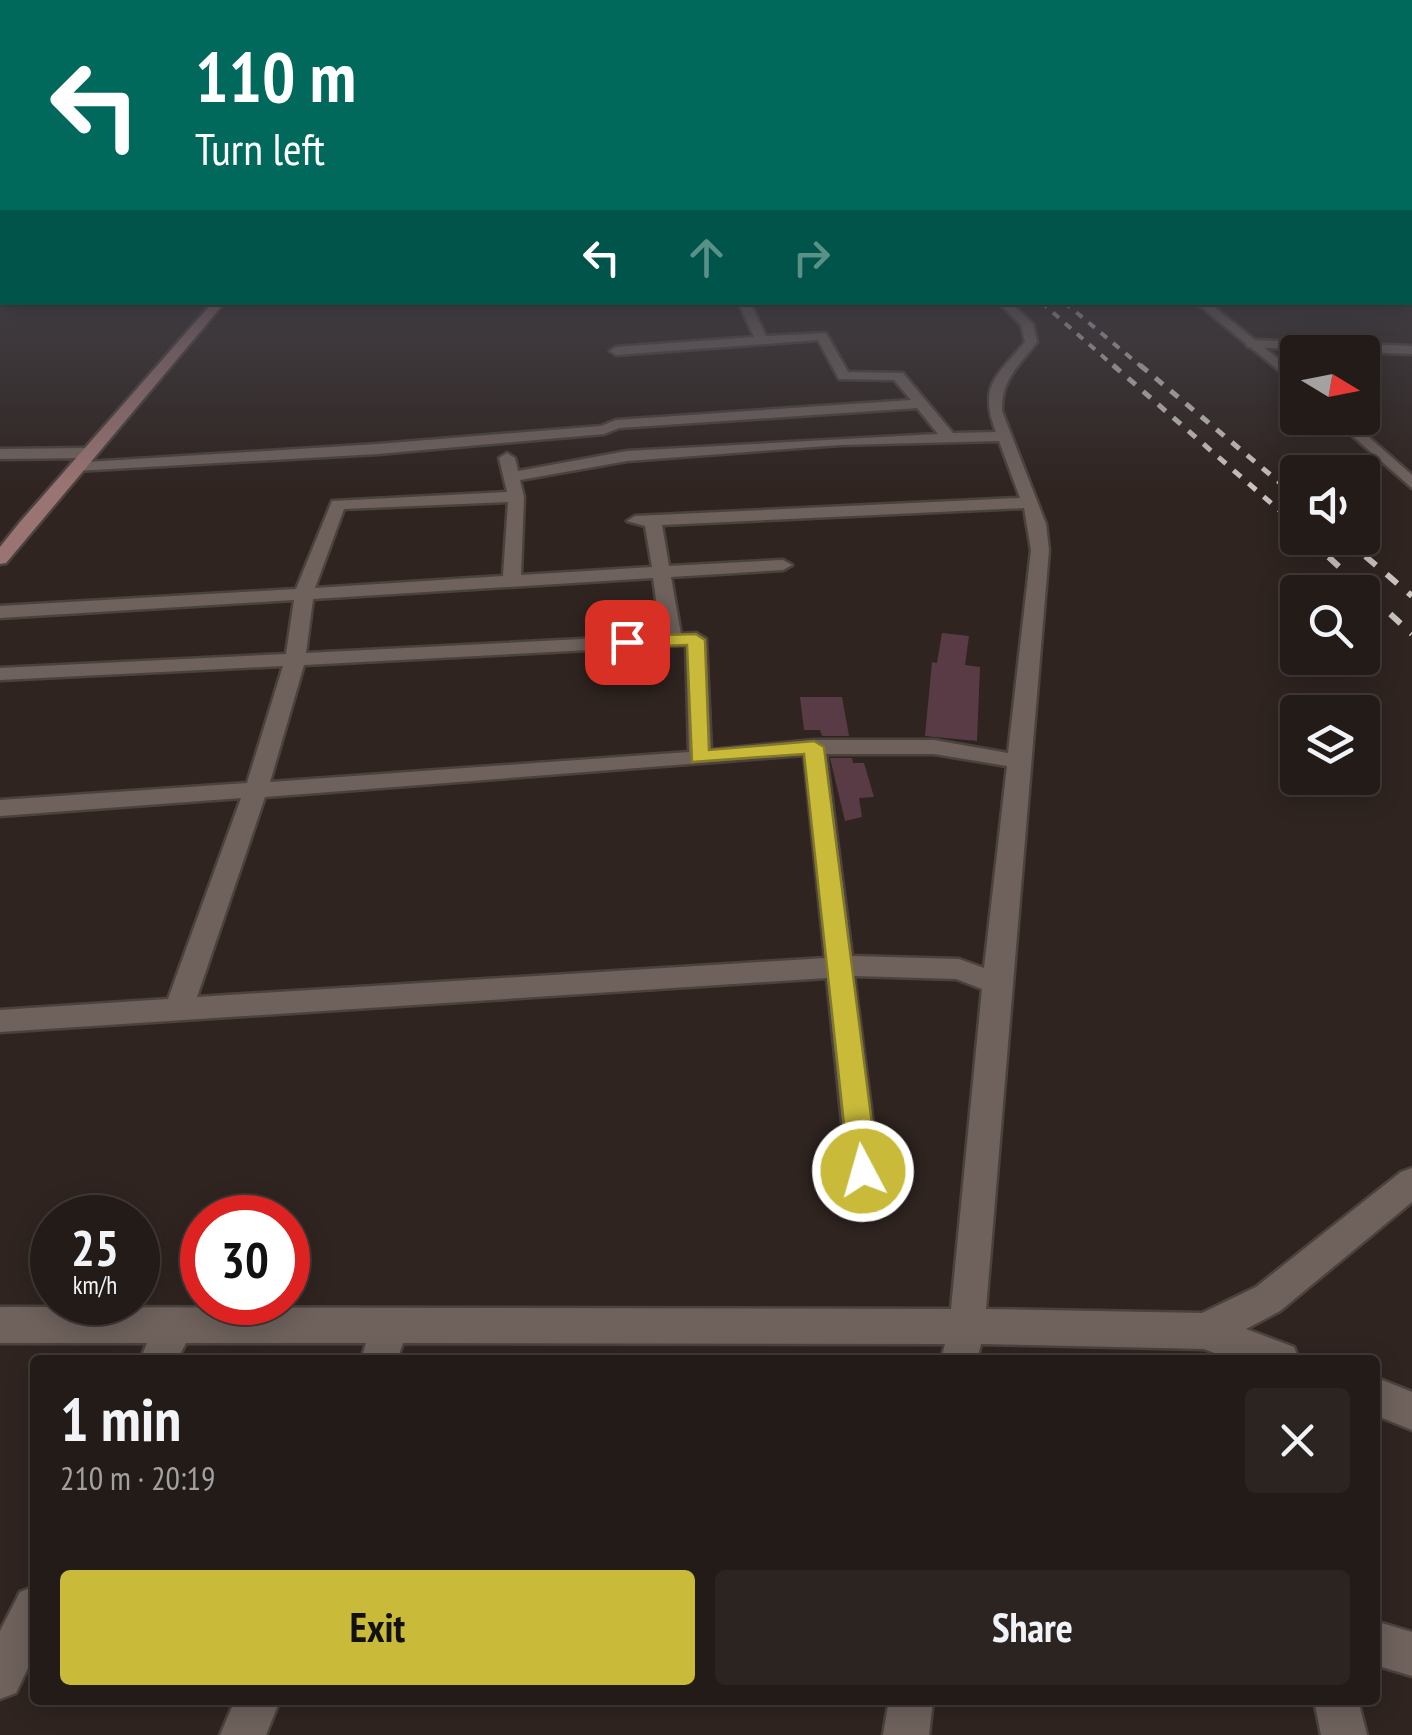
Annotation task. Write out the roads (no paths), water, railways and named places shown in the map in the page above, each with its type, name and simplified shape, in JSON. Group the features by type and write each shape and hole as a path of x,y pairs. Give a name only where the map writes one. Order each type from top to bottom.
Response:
{"main road":[{"path":"121,392 162,355 186,326"},
{"path":"0,559 78,458 201,326"},
{"path":"78,458 101,414"}],"street":[{"path":"755,326 761,340"},
{"path":"963,1344 1040,550 1038,524 1003,436 993,392 997,379 1031,342 1027,326"},
{"path":"1230,326 1280,367"},
{"path":"616,350 822,336 844,376 898,376 949,438"},
{"path":"1252,344 1412,350"},
{"path":"0,454 78,458 378,449 604,430 616,424 918,404"},
{"path":"1358,435 1412,483"},
{"path":"512,580 516,497 510,467 840,441 1003,436"},
{"path":"179,1010 256,790 296,660 304,593 338,504 516,497"},
{"path":"672,640 662,573 644,521 1029,503"},
{"path":"0,612 783,565"},
{"path":"0,674 696,640 700,758"},
{"path":"0,808 814,747 934,747 1021,762"},
{"path":"814,747 863,1171"},
{"path":"0,1021 840,968 959,969 997,984"},
{"path":"1204,1331 1268,1299 1412,1182"},
{"path":"161,1355 177,1323"},
{"path":"0,1324 391,1324 963,1344 1110,1326 1204,1331 1269,1355"},
{"path":"381,1355 391,1324"},
{"path":"1380,1398 1412,1411"},
{"path":"0,1677 30,1617"},
{"path":"1380,1644 1412,1654"},
{"path":"243,1735 256,1705"},
{"path":"906,1735 909,1705"},
{"path":"1337,1705 1344,1735"}],"railway":[{"path":"1068,326 1116,368"},
{"path":"1093,326 1143,368"},
{"path":"1113,365 1280,511"},
{"path":"1140,365 1280,483"},
{"path":"1326,555 1412,634"},
{"path":"1364,555 1412,596"}]}
